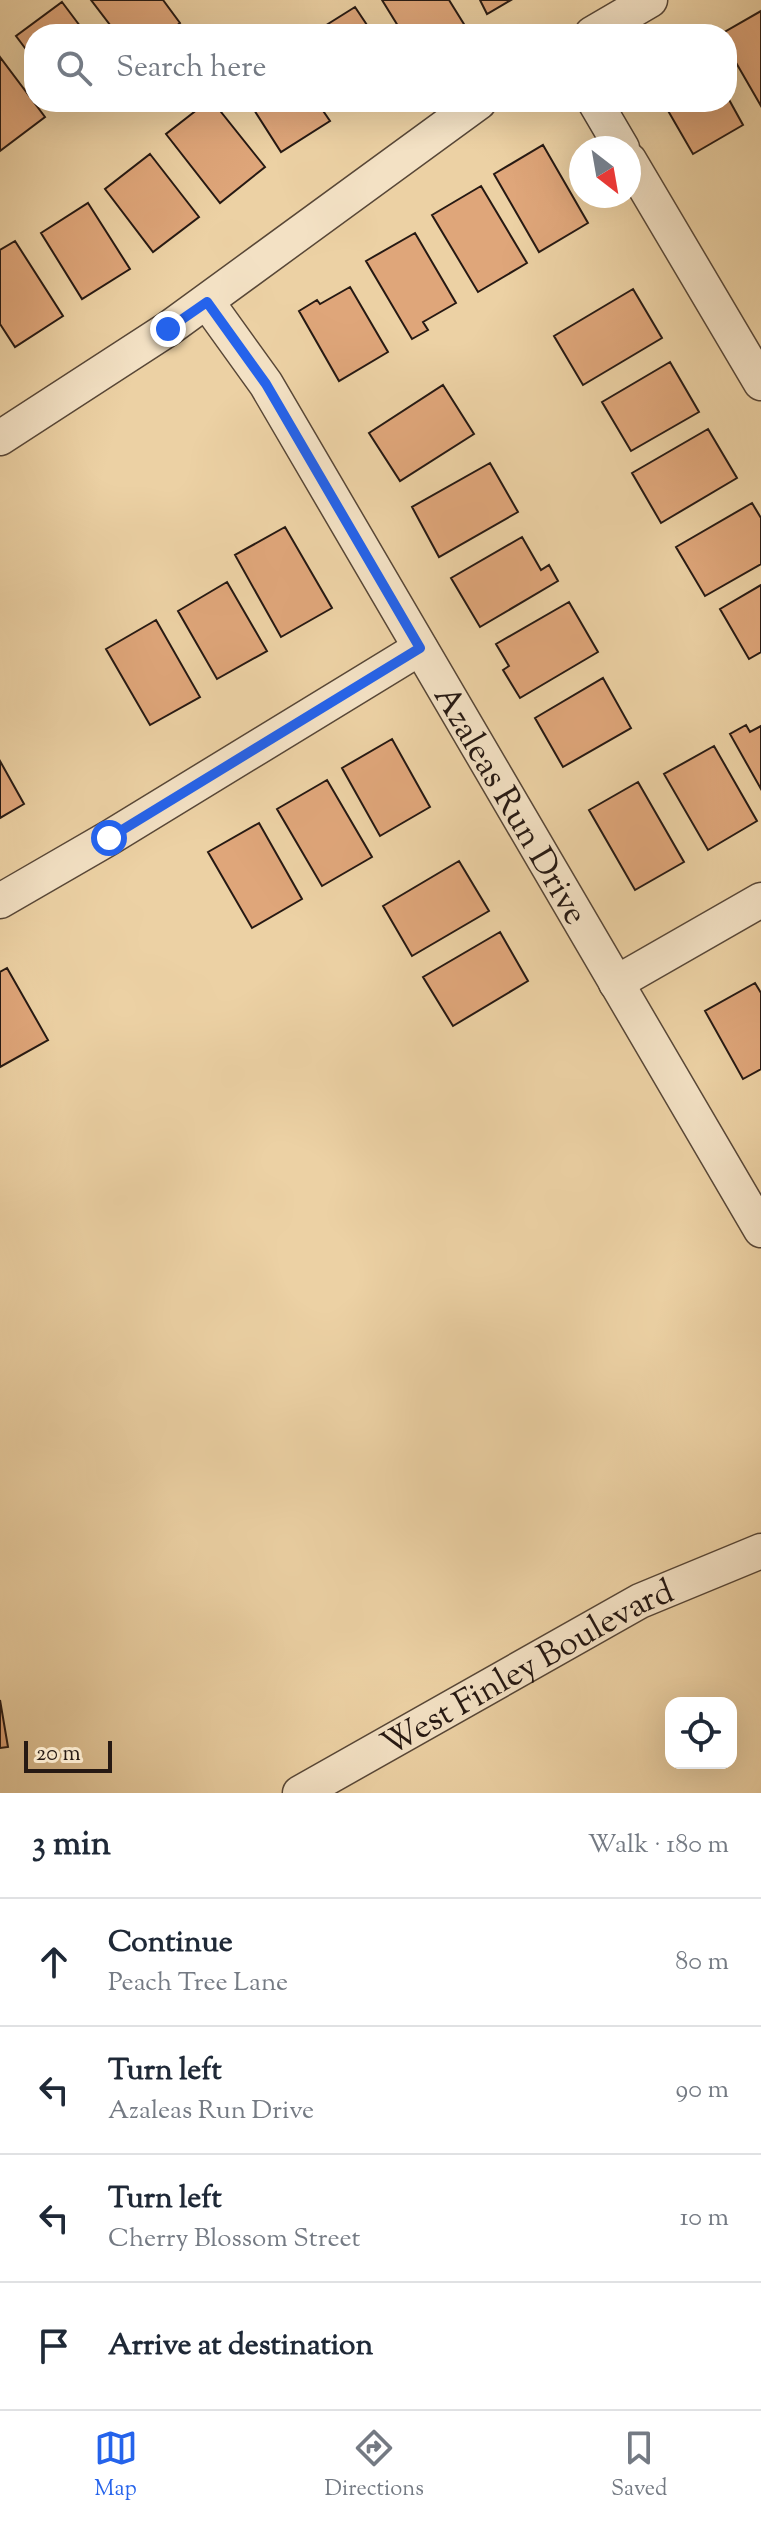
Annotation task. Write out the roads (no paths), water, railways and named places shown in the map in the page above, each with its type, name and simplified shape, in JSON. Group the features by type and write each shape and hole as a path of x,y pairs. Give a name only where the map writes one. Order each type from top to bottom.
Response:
{"street":[{"path":"609,24 650,0"},
{"path":"0,438 207,302 465,112"},
{"path":"601,112 615,136"},
{"path":"641,180 761,383"},
{"name":"Azaleas Run Drive","path":"207,302 266,384 761,1230"},
{"path":"0,901 420,648"},
{"path":"616,983 761,900"},
{"name":"West Finley Boulevard","path":"300,1793 640,1601 761,1551"}]}
